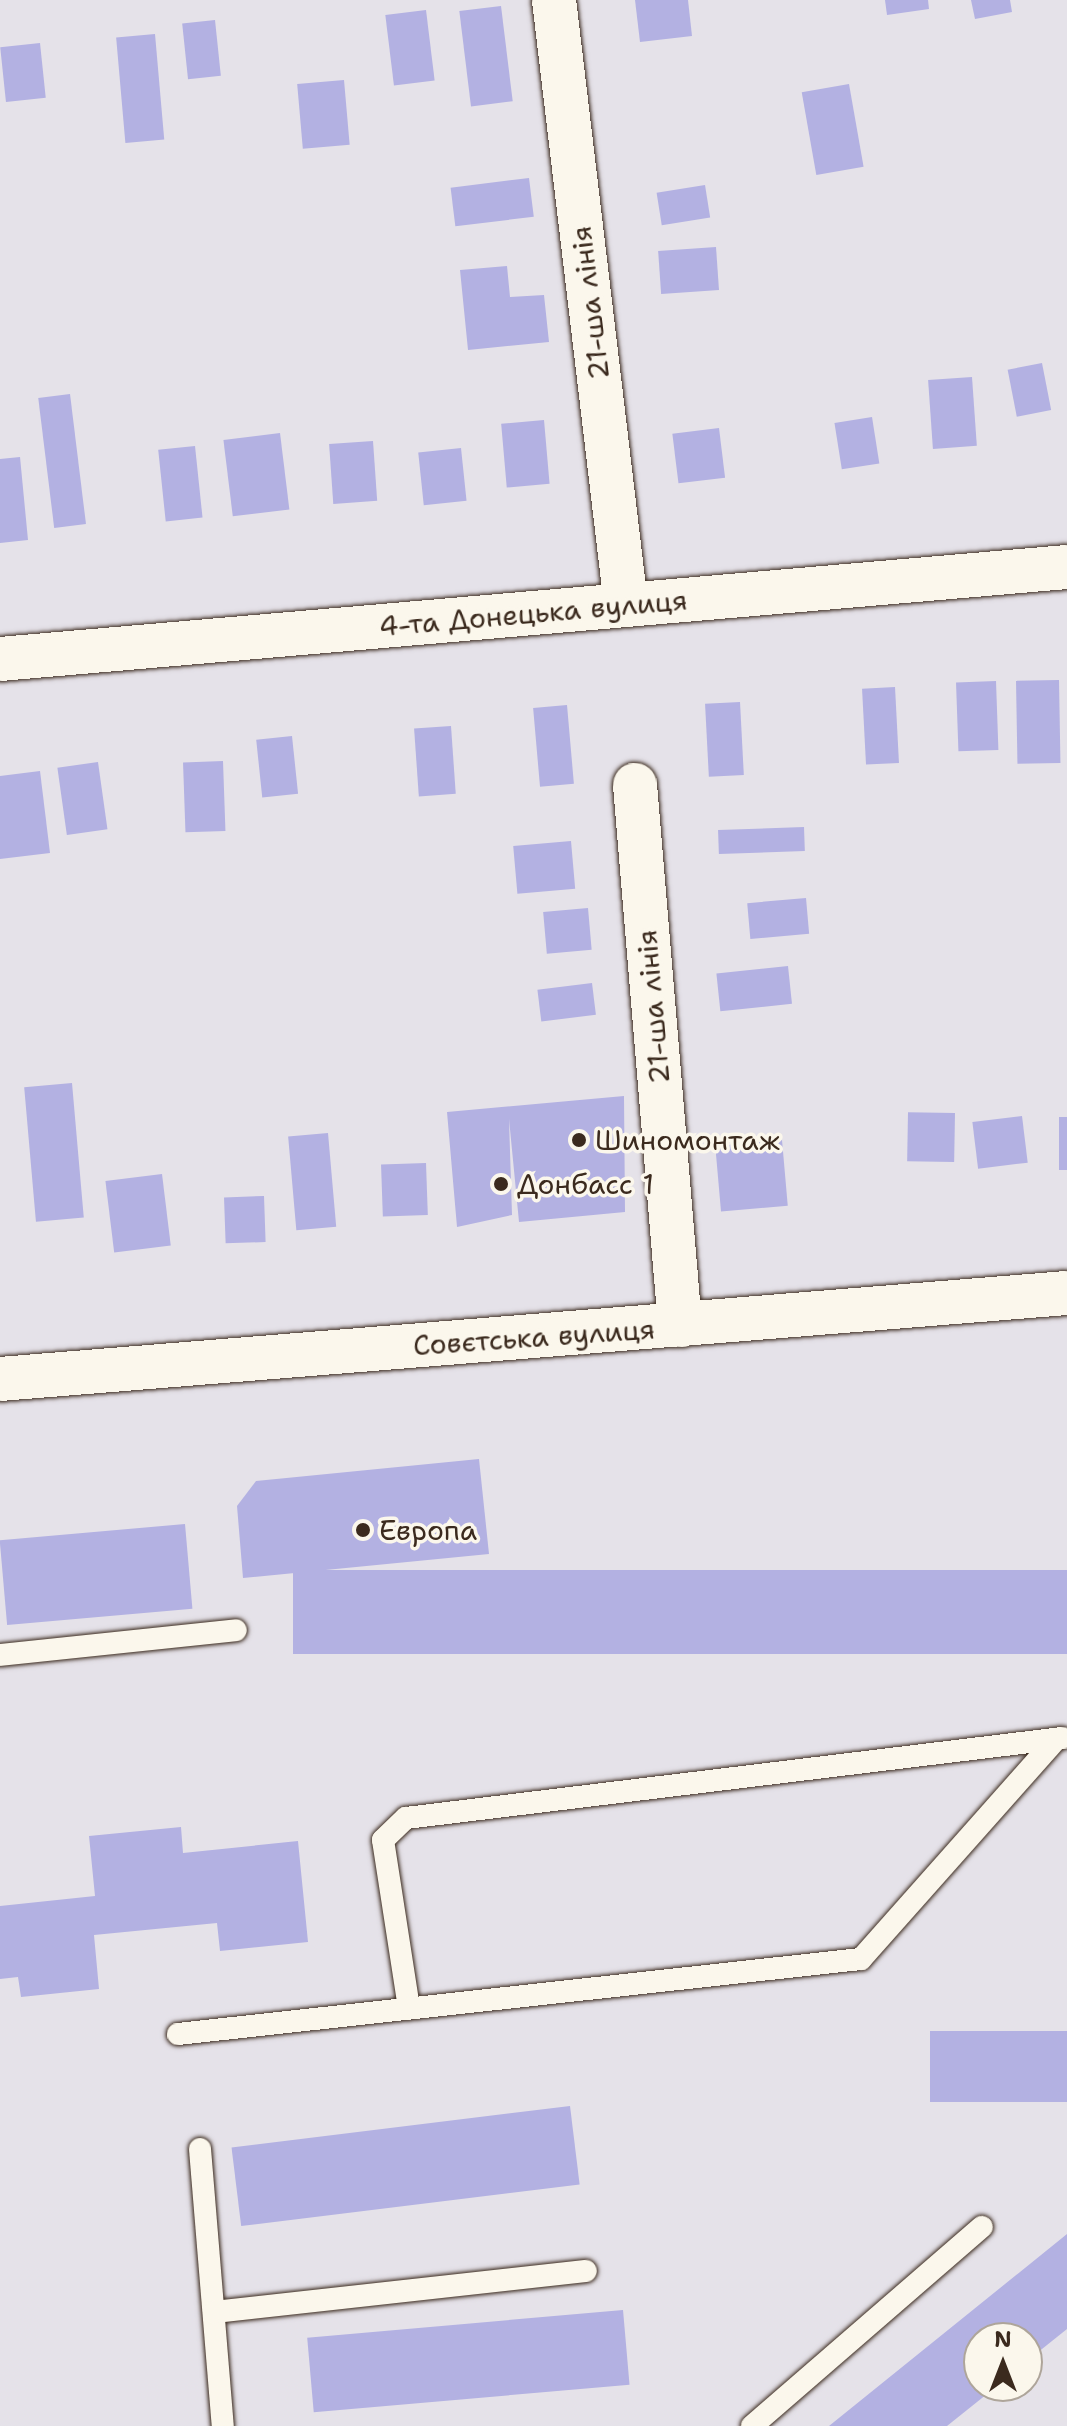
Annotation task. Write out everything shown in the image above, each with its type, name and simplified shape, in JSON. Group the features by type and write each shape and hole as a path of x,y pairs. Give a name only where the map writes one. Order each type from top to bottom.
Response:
{"street":[{"name":"21-ша лінія","path":"554,0 626,605"},
{"name":"4-та Донецька вулиця","path":"0,659 1067,567"},
{"name":"21-ша лінія","path":"635,785 680,1325"},
{"name":"Совєтська вулиця","path":"0,1379 1067,1293"}],"lane":[{"path":"0,1655 236,1630"},
{"path":"409,2008 383,1840 406,1818 1061,1738"},
{"path":"178,2034 861,1959 1061,1738"},
{"path":"200,2149 223,2426"},
{"path":"752,2426 982,2227"},
{"path":"214,2312 586,2271"}],"building":[{"path":"635,0 688,0 692,36 640,42"},
{"path":"885,0 928,0 929,9 887,15"},
{"path":"971,0 1010,0 1012,12 975,19"},
{"path":"501,6 513,101 471,106 459,11"},
{"path":"426,10 435,80 394,85 385,15"},
{"path":"215,20 221,76 188,79 182,23"},
{"path":"155,34 164,140 125,143 116,37"},
{"path":"40,43 46,98 6,102 0,47"},
{"path":"344,80 350,145 303,149 297,84"},
{"path":"849,84 864,167 816,175 802,92"},
{"path":"529,178 534,217 455,226 451,188"},
{"path":"705,185 710,218 662,225 657,193"},
{"path":"716,247 719,290 661,294 658,251"},
{"path":"507,266 510,297 544,295 549,342 468,350 460,270"},
{"path":"1042,363 1051,410 1017,417 1008,370"},
{"path":"972,377 977,446 933,449 928,380"},
{"path":"70,394 86,524 54,528 38,398"},
{"path":"872,417 879,463 842,469 834,423"},
{"path":"544,420 550,484 507,488 501,424"},
{"path":"719,428 725,478 678,483 672,434"},
{"path":"280,433 289,509 233,516 223,440"},
{"path":"373,441 377,501 333,504 329,444"},
{"path":"195,446 203,518 166,521 158,450"},
{"path":"461,448 467,501 424,505 418,452"},
{"path":"20,457 28,540 0,543 0,459"},
{"path":"1059,680 1060,763 1017,764 1016,681"},
{"path":"996,681 998,750 958,751 956,682"},
{"path":"895,687 899,763 866,765 862,689"},
{"path":"740,702 744,775 709,777 705,704"},
{"path":"567,705 574,784 540,787 533,708"},
{"path":"451,726 456,794 419,796 414,729"},
{"path":"292,736 298,794 262,797 256,740"},
{"path":"223,761 225,831 185,832 183,762"},
{"path":"98,762 107,829 67,835 57,768"},
{"path":"40,771 50,853 0,859 0,776"},
{"path":"804,827 805,851 719,854 718,830"},
{"path":"571,841 575,889 517,894 513,846"},
{"path":"806,898 809,934 750,939 747,903"},
{"path":"588,908 592,950 547,954 543,912"},
{"path":"788,966 792,1004 720,1011 716,974"},
{"path":"592,983 596,1015 541,1021 537,990"},
{"path":"72,1083 84,1217 36,1222 24,1087"},
{"path":"624,1096 625,1212 519,1222 509,1119 512,1215 457,1227 447,1112"},
{"path":"908,1112 955,1113 954,1162 907,1161"},
{"path":"1022,1116 1028,1163 978,1169 972,1122"},
{"path":"1059,1117 1067,1117 1067,1170 1059,1170"},
{"path":"328,1133 336,1227 296,1230 288,1136"},
{"path":"782,1140 788,1206 721,1212 715,1146"},
{"path":"426,1163 428,1215 383,1217 381,1165"},
{"path":"162,1174 171,1245 114,1252 105,1181"},
{"path":"264,1196 266,1242 226,1243 224,1197"},
{"name":"Европа","path":"479,1459 489,1554 243,1578 237,1506 256,1481"},
{"path":"185,1524 192,1609 7,1625 0,1540"},
{"path":"293,1570 1067,1570 1067,1654 293,1654"},
{"path":"181,1827 183,1853 298,1841 308,1942 220,1951 217,1923 94,1935 99,1989 21,1997 18,1977 0,1979 0,1906 95,1896 89,1836"},
{"path":"930,2031 1067,2031 1067,2102 930,2102"},
{"path":"570,2106 580,2184 241,2226 232,2148"},
{"path":"1067,2234 1067,2329 1043,2348 1043,2322 963,2322 963,2402 977,2402 947,2426 829,2426"},
{"path":"623,2310 630,2385 314,2412 307,2338"}],"place":[{"name":"Шиномонтаж","path":"579,1140"},
{"name":"Донбасс 1","path":"501,1184"},
{"name":"Европа","path":"363,1530"}]}
